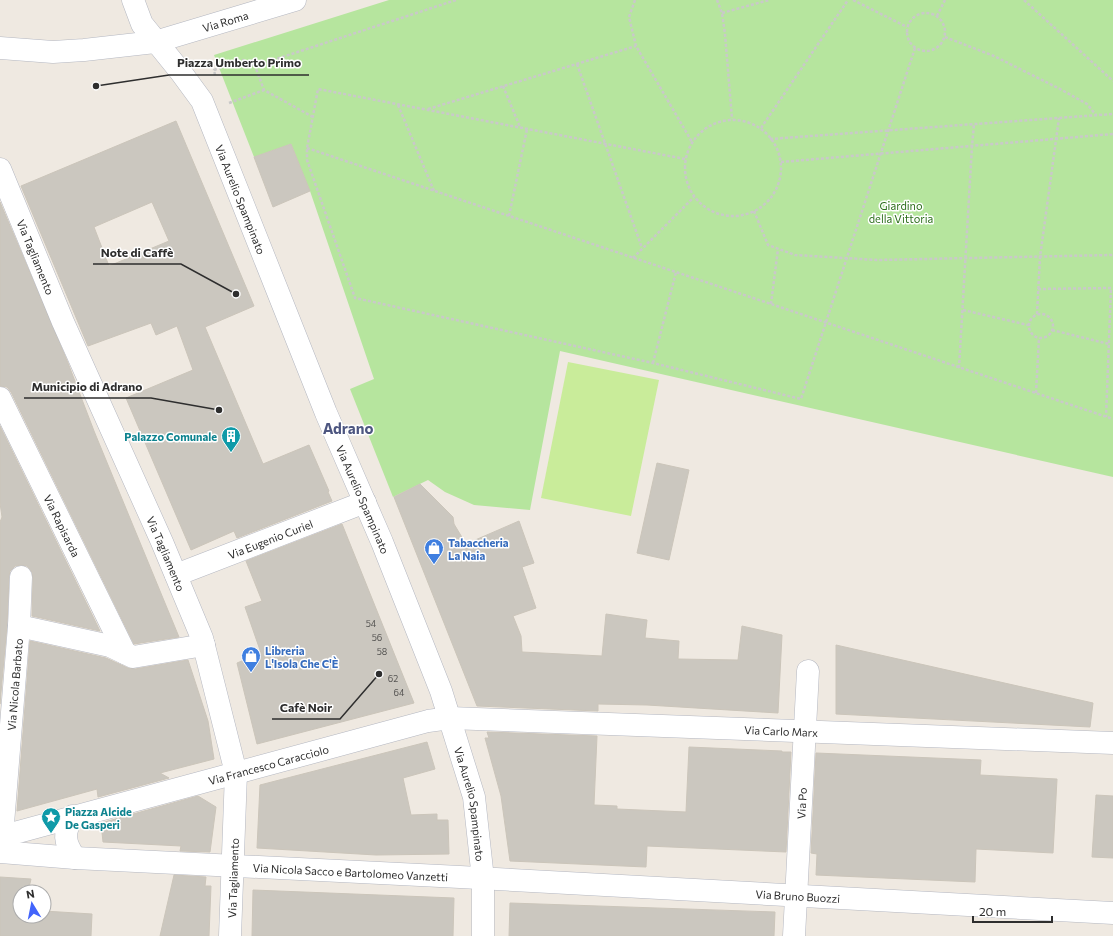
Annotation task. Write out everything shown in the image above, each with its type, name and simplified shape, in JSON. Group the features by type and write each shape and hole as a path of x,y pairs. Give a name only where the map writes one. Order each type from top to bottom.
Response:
{"street":[{"name":"Via Aurelio Spampinato","path":"132,0 142,24 202,101 326,413 382,542 435,676 450,718 474,797 483,879 483,936"},
{"name":"Via Roma","path":"0,48 53,52 155,42 295,0"},
{"name":"Via Tagliamento","path":"0,168 63,322 176,575 204,644 236,773 234,866 230,936"},
{"name":"Via Rapisarda","path":"0,398 125,653"},
{"name":"Via Eugenio Curiel","path":"176,575 365,502"},
{"name":"Via Nicola Barbato","path":"1,842 19,626 21,577"},
{"path":"19,626 110,646 133,657 204,644"},
{"name":"Via Po","path":"794,936 808,671"},
{"name":"Via Carlo Marx","path":"450,718 1113,743"},
{"name":"Via Francesco Caracciolo","path":"1,842 81,815 428,721 450,718"},
{"path":"75,858 68,849 66,838 67,826 81,815"},
{"name":"Via Nicola Sacco e Bartolomeo Vanzetti","path":"1,842 75,858 483,879"},
{"name":"Via Bruno Buozzi","path":"483,879 1113,912"}],"path":[{"path":"255,66 456,0"},
{"path":"635,0 629,17 636,46 692,142"},
{"path":"717,0 722,13 725,34 732,119"},
{"path":"722,13 769,0"},
{"path":"761,128 848,0"},
{"path":"853,0 907,27"},
{"path":"937,16 945,0"},
{"path":"1024,0 1113,81"},
{"path":"929,13 937,16 945,29 945,36 940,45 933,50 924,51 915,48 909,42 906,35 907,27 912,19 920,14 929,13"},
{"path":"945,36 994,56 1060,89 1087,104 1096,115"},
{"path":"427,109 636,46"},
{"path":"685,159 318,89 307,148 307,160 355,298 652,363 800,399 915,48"},
{"path":"216,76 214,70 243,60 255,66 264,90 313,116"},
{"path":"577,64 642,248"},
{"path":"503,86 521,128"},
{"path":"202,101 222,94 225,104 264,90"},
{"path":"398,104 434,191"},
{"path":"770,139 1113,114"},
{"path":"1037,314 1040,257 1059,118"},
{"path":"732,119 747,122 761,128 777,148 781,162 780,176 776,190 766,202 754,211 742,215 722,214 704,206 694,197 688,185 685,172 685,159 692,142 702,130 716,122 732,119"},
{"path":"960,368 974,124"},
{"path":"509,216 527,129"},
{"path":"781,162 1113,134"},
{"path":"307,148 1113,419"},
{"path":"633,258 694,197"},
{"path":"754,211 768,246 795,255 877,260 1113,255"},
{"path":"771,304 778,249"},
{"path":"652,363 676,272"},
{"path":"1038,289 1111,288 1106,417"},
{"path":"963,310 1028,324"},
{"path":"1037,314 1048,316 1053,324 1050,334 1045,337 1039,338 1030,332 1028,324 1032,317 1037,314"},
{"path":"1052,330 1109,344"},
{"path":"1036,393 1039,338"}],"green space":[{"name":"Giardino della Vittoria","path":"389,0 1113,0 1113,477 560,351 530,510 474,505 445,492 428,480 393,497 350,389 374,379 310,191 291,144 254,157 214,55"},
{"path":"568,362 659,380 631,516 541,498"}],"building":[{"path":"176,121 254,306 205,327 263,464 309,445 332,501 237,538 234,531 191,550 126,398 193,370 177,326 156,335 151,323 88,346 21,186","holes":["152,202 169,241 109,266 94,227"]},
{"path":"291,144 310,191 273,207 254,157"},
{"path":"0,202 68,363 94,431 179,637 134,644 11,392 7,387 0,386"},
{"path":"0,426 100,631 32,616 32,572 27,566 15,566 10,571 9,576 7,625 0,704 0,522 2,517 0,503"},
{"path":"657,463 689,470 669,560 637,553"},
{"path":"420,484 453,517 454,524 466,544 519,521 534,563 522,567 536,608 513,616 521,636 522,652 602,656 606,614 647,620 645,638 679,641 678,659 738,660 742,626 782,635 778,713 647,705 598,704 598,711 477,706 394,497"},
{"path":"342,524 414,703 257,744 237,663 261,653 245,607 262,601 246,561"},
{"path":"30,641 106,658 128,668 135,669 188,660 208,721 214,759 160,773 169,778 98,797 97,789 17,811"},
{"path":"836,645 1093,703 1090,727 836,714"},
{"path":"487,732 597,736 594,805 617,806 617,809 686,812 689,747 791,752 786,852 647,846 646,867 510,861 501,796 485,738 489,738"},
{"path":"427,742 435,769 403,778 411,815 437,814 437,820 448,820 449,854 376,855 257,848 260,785"},
{"path":"816,753 981,760 980,775 1057,779 1053,853 976,849 975,882 816,875 817,854 811,853"},
{"path":"1096,795 1113,796 1113,858 1092,857"},
{"path":"198,796 216,807 210,852 180,851 181,846 103,842 101,823"},
{"path":"174,875 206,877 205,886 211,886 209,936 160,936"},
{"path":"0,877 31,879 30,884 12,884 12,924 52,924 52,912 92,914 91,936 0,936"},
{"path":"253,890 454,898 453,936 252,936"},
{"path":"510,903 775,912 774,936 509,936"}],"place":[{"name":"Piazza Umberto Primo","path":"96,86"},
{"name":"Note di Caffè","path":"236,294"},
{"name":"Municipio di Adrano","path":"219,410"},
{"name":"Palazzo Comunale","path":"231,453"},
{"name":"Tabaccheria La Naia","path":"434,565"},
{"name":"Libreria L'Isola Che C'È","path":"251,673"},
{"name":"Cafè Noir","path":"379,674"},
{"name":"Piazza Alcide De Gasperi","path":"51,834"}],"district":[{"name":"Adrano","path":"348,428"}]}
